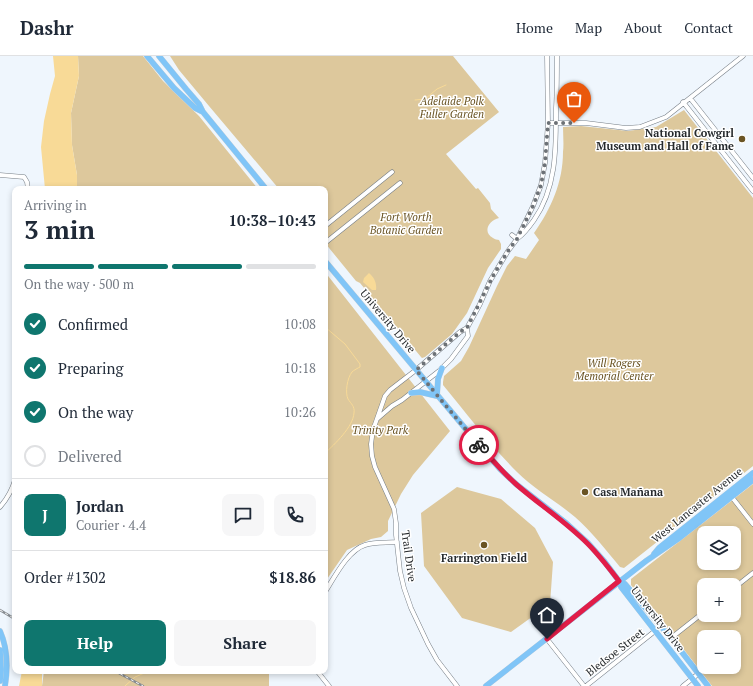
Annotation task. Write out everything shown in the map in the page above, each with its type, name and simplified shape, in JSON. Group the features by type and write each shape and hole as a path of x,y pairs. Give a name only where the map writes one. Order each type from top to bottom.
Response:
{"main road":[{"path":"147,56 195,108 203,112"},
{"path":"159,56 264,186"},
{"name":"University Drive","path":"328,265 437,396 500,469 588,543 604,561 619,581 621,587 698,686"},
{"path":"411,393 420,392 437,396 438,379 442,368"},
{"name":"West Lancaster Avenue","path":"486,686 654,554 657,554 678,539 730,495 753,473"},
{"name":"West Lancaster Avenue","path":"730,495 753,480"},
{"name":"University Drive","path":"619,581 625,584 671,638 697,673"},
{"path":"0,631 6,650 7,659 5,686"},
{"path":"655,631 665,637 671,638"},
{"path":"0,650 0,681"},
{"name":"University Drive","path":"698,674 708,686"}],"street":[{"name":"Trail Drive","path":"457,686 437,660 428,644 404,588 400,571 394,509 375,467 372,456 371,444 373,430 385,396 390,390 460,332 467,328 494,274 517,239 533,206 541,185 545,163 548,123 547,56"},
{"name":"Trail Drive","path":"517,239 530,226 538,214 547,195 550,184 554,162 557,56"},
{"path":"548,123 586,123 626,128 640,127 666,117 683,102 743,56"},
{"path":"162,74 169,68"},
{"path":"690,98 753,178"},
{"path":"683,102 753,191"},
{"path":"328,224 392,172"},
{"path":"0,176 24,177 28,186"},
{"path":"328,241 400,183"},
{"path":"512,235 517,239"},
{"name":"Trail Drive","path":"377,419 384,412 426,381 451,359 468,336 467,328"},
{"path":"0,507 12,490"},
{"path":"730,495 753,524"},
{"path":"328,588 348,559 359,548 364,545 376,543 397,542"},
{"path":"741,582 753,573"},
{"path":"671,638 697,618"},
{"name":"Bledsoe Street","path":"585,686 655,631"},
{"path":"547,639 585,686"},
{"path":"319,674 329,686"},
{"path":"683,686 698,674"}],"green space":[{"path":"78,56 143,56 163,81 199,116 256,186 77,186 77,175 72,145 71,113 79,76"},
{"name":"Fort Worth Botanic Garden","path":"170,56 453,56 499,112 446,154 476,189 478,188 490,203 491,209 499,218 492,221 487,230 490,236 499,240 501,249 488,268 467,313 452,334 422,358 328,247 328,186 276,186 179,70"},
{"name":"Will Rogers Memorial Center","path":"684,110 753,198 753,466 624,568 620,567 593,535 575,517 517,472 497,451 443,385 443,382 444,376 461,361 469,347 507,266 515,256 526,259 539,240 534,233 551,205 561,174 563,127 581,126 628,131 656,127"},
{"name":"Trinity Park","path":"328,276 450,431 413,475 401,494 388,521 388,531 381,537 371,539 347,550 328,578"},
{"path":"753,484 753,686 712,686 703,674 741,674 741,630 697,630 697,667 631,585 631,579 697,528 697,570 741,570 741,526 699,526"},
{"name":"Farrington Field","path":"457,487 501,499 535,528 553,562 550,604 511,632 462,618 424,566 421,513"},
{"path":"44,674 269,674 269,686 42,686"}],"shaded area":[{"path":"53,56 78,56 79,76 71,113 72,145 77,175 77,186 45,186 41,147 44,121 55,76"},
{"path":"369,273 375,280 376,290 372,290 363,282 364,278"},
{"path":"21,674 42,674 42,686 19,686"}],"waterway":[{"path":"415,100 425,99 437,89 446,85"},
{"path":"328,330 345,344 360,364 360,367 353,371 350,375 347,386 347,396 354,409 353,418 343,435 328,450"},
{"path":"125,686 135,677 142,674"}],"railway":[{"path":"0,610 12,617"},
{"path":"121,674 143,686"}],"way so far":[{"path":"479,445 416,370 460,332 467,328 490,281 517,239 533,206 541,185 545,163 548,123 574,123"}],"place":[{"name":"National Cowgirl Museum and Hall of Fame","path":"742,139"},
{"name":"Casa Mañana","path":"585,492"},
{"name":"Farrington Field","path":"484,545"}],"route":[{"path":"479,445 500,469 516,484 588,543 619,581 547,639"}],"park label":[{"name":"Adelaide Polk Fuller Garden","path":"452,107"}]}
